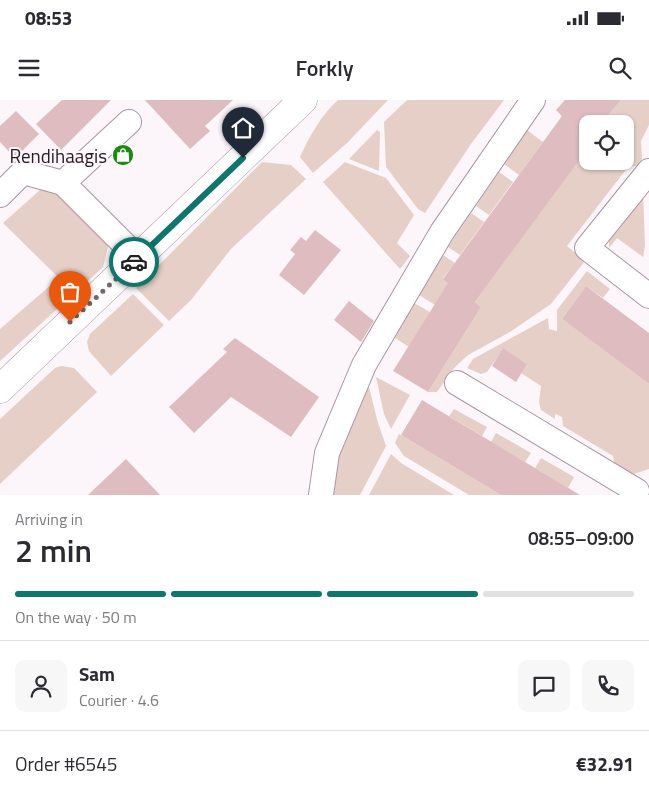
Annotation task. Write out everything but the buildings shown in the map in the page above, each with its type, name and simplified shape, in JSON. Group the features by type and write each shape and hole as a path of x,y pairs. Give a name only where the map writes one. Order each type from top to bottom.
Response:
{"main road":[{"path":"0,389 303,100"}],"street":[{"path":"321,495 327,454 364,365 442,232 533,100"},
{"path":"64,183 129,122"},
{"path":"649,171 587,248 649,296"},
{"path":"0,195 22,172 64,183 138,258"},
{"path":"457,383 640,490"}],"shaded area":[{"path":"338,100 388,100 347,143 313,173 300,157 326,112"},
{"path":"407,100 504,100 471,144 425,213 418,209 386,167 384,122"},
{"path":"621,100 649,100 649,125 641,141 642,159 637,166 634,166 634,115 608,115"},
{"path":"377,130 380,132 379,171 349,159"},
{"path":"527,130 543,142 519,175 504,164"},
{"path":"579,159 579,170 626,170 567,246 585,261 551,304 510,332 468,355 454,368 437,392 428,392 481,307 475,302"},
{"path":"262,162 291,165 306,179 231,249 191,300 169,321 136,288"},
{"path":"345,162 386,178 414,215 397,243 410,256 400,269 323,182"},
{"path":"499,172 513,182 489,215 476,206"},
{"path":"40,190 57,191 109,243 103,267 0,361 0,329 59,278 3,223"},
{"path":"643,191 645,246 643,257 617,238 609,248 609,238"},
{"path":"471,213 484,222 460,255 448,247"},
{"path":"443,255 455,263 443,278 449,283 435,305 419,295"},
{"path":"587,271 610,289 603,298 586,286 562,319 649,384 649,469 634,474 616,471 613,456 563,426 562,417 555,414 555,419 541,410 539,402 541,386 521,373 527,364 503,349 487,372 481,374 467,368 473,359 548,318 549,329 557,331 557,310"},
{"path":"133,294 164,325 111,376 89,351 87,342 90,334"},
{"path":"414,303 430,312 409,347 395,338"},
{"path":"61,366 74,368 97,392 0,484 0,419 55,368"},
{"path":"376,377 410,395 391,429 384,414"},
{"path":"367,379 386,446 360,495 330,495 336,465"},
{"path":"454,409 487,427 482,436 449,416"},
{"path":"496,433 531,453 525,462 491,442"},
{"path":"399,434 501,495 469,495 404,456 395,443"},
{"path":"391,454 401,463 454,495 369,495"},
{"path":"541,458 574,477 568,488 535,468"}],"way so far":[{"path":"70,322 134,262"}],"place":[{"name":"Rendihaagis","path":"123,155"}],"route":[{"path":"134,262 243,158"}]}
